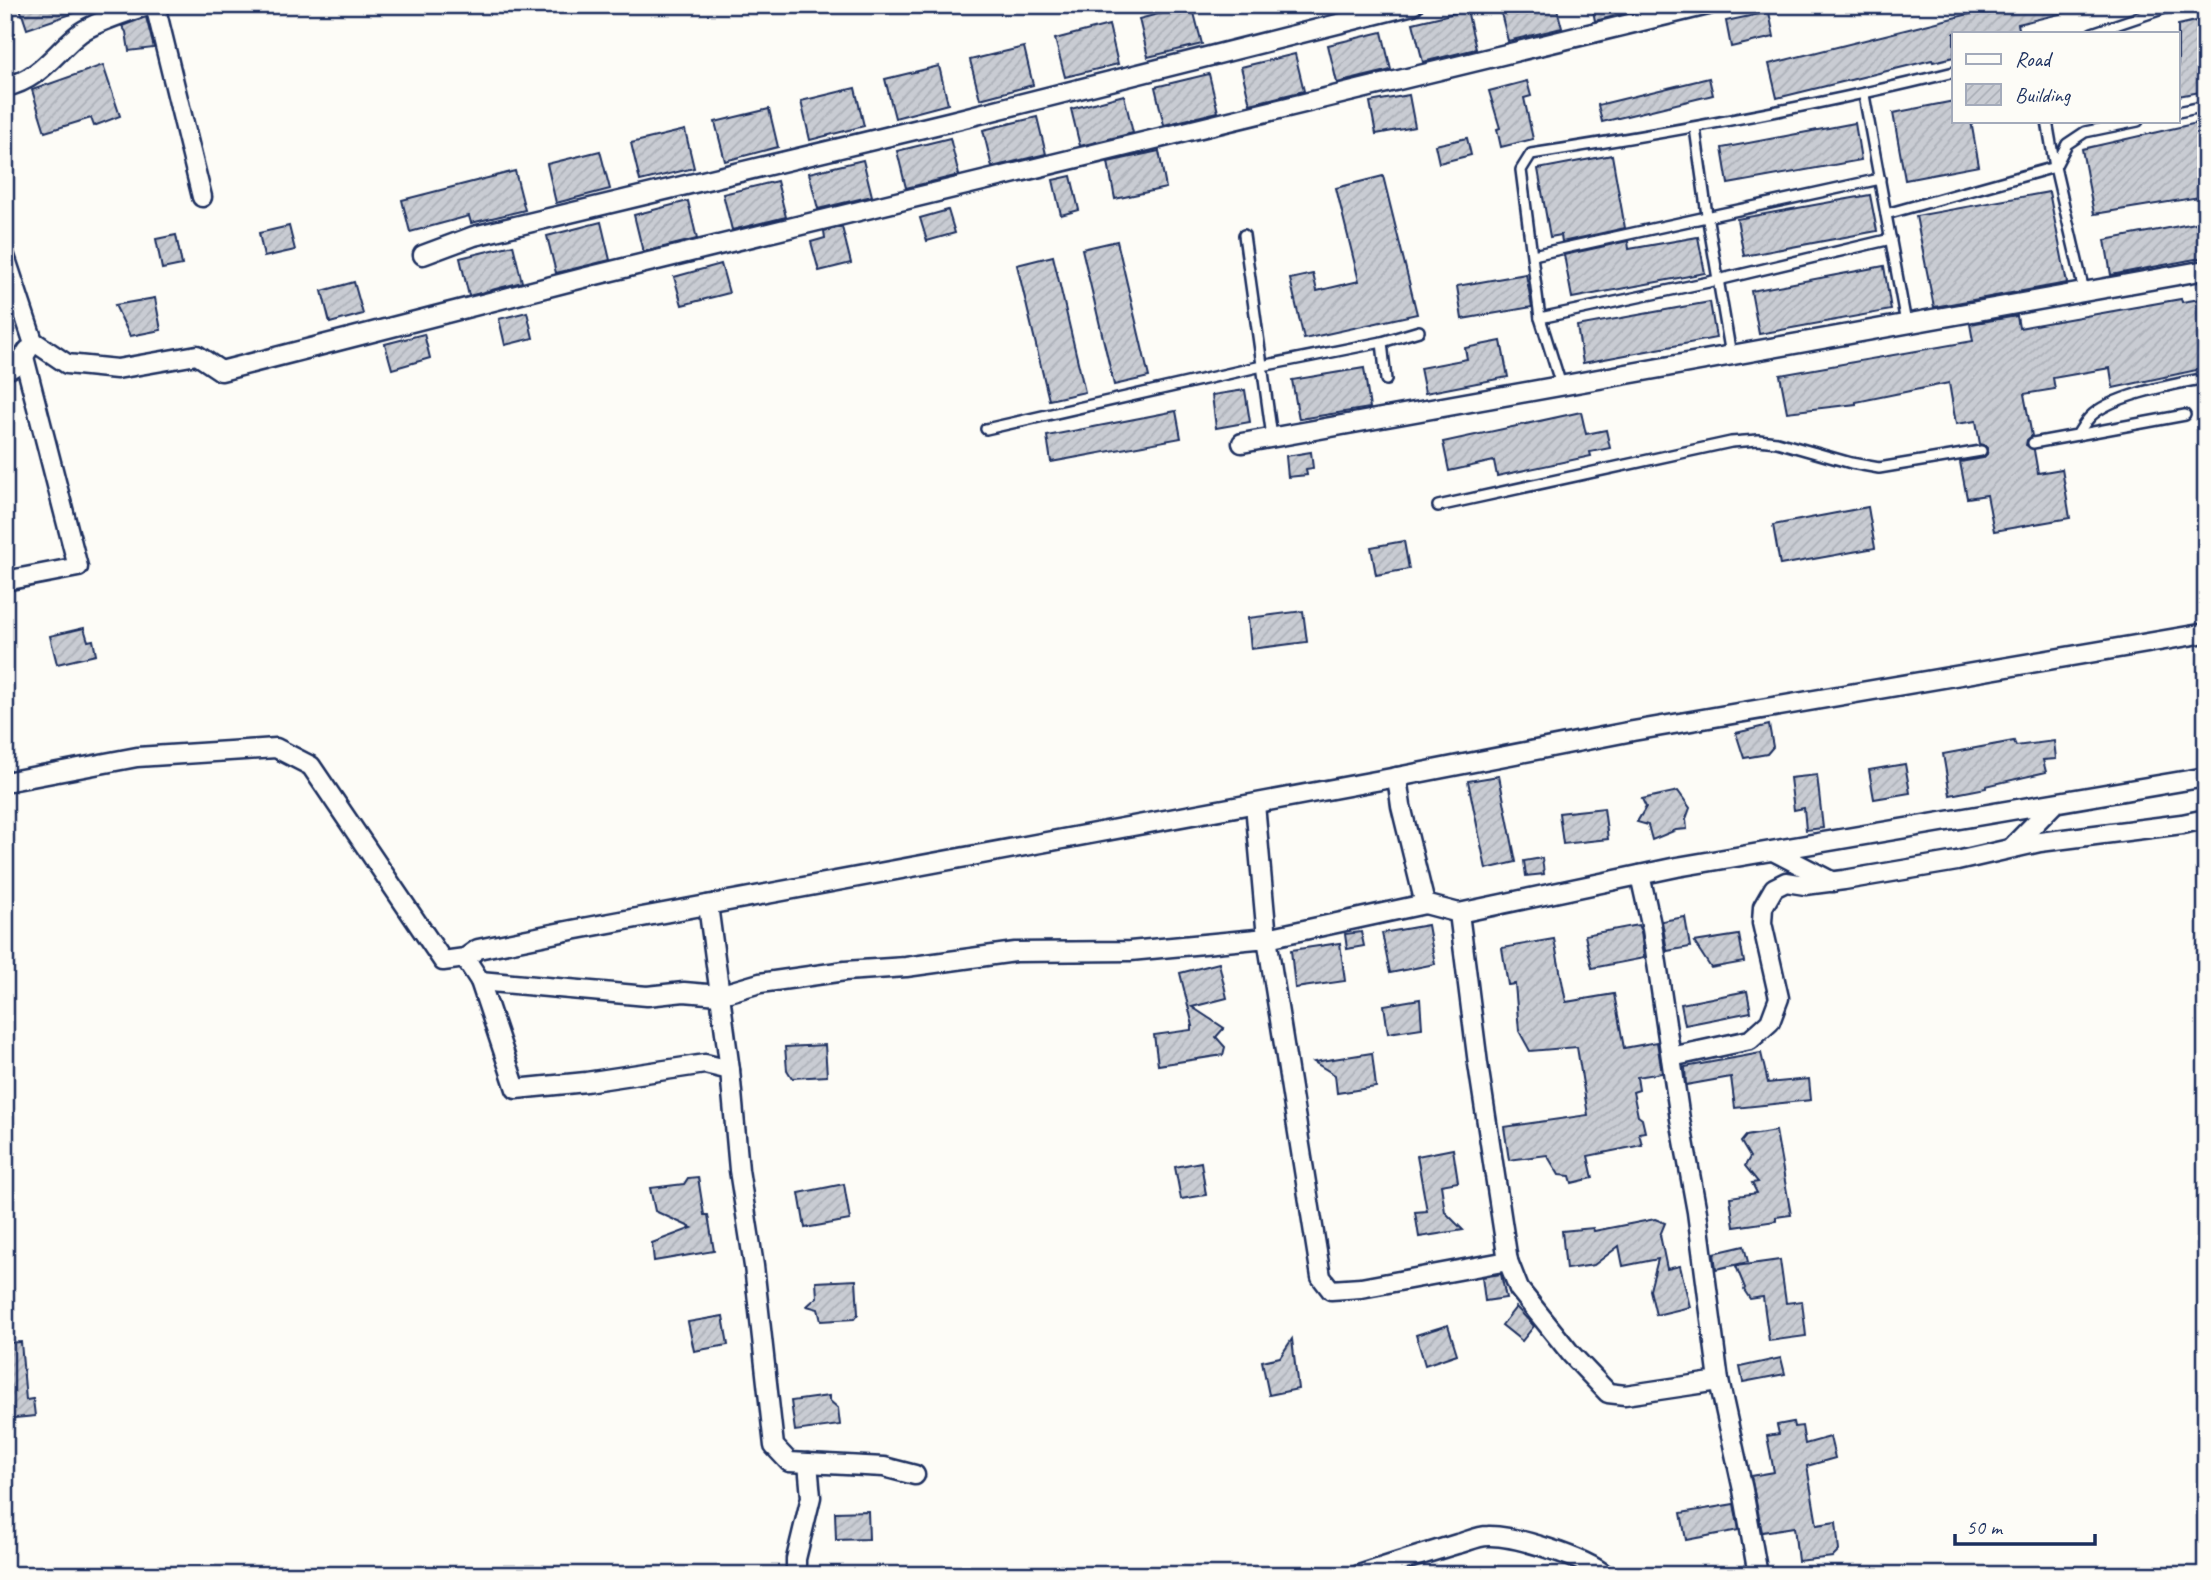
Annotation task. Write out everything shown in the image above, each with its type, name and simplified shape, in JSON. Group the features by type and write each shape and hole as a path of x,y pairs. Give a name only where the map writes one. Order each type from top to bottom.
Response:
{"street":[{"path":"5,87 16,85 51,63 81,32 147,5"},
{"path":"155,5 202,197"},
{"path":"423,255 474,236 935,125 1413,5"},
{"path":"29,349 67,364 117,369 197,355 221,370 600,274 1708,5"},
{"path":"5,256 29,349 78,567 5,581"},
{"path":"1242,443 2206,270"},
{"path":"5,370 10,369 29,349"},
{"path":"5,782 137,757 276,748 311,766 443,961 465,958 478,949 1633,731 2206,633"},
{"path":"1397,777 1401,806 1425,904"},
{"path":"480,981 647,996 684,992 719,995 760,983 833,972 906,967 1015,952 1130,951 1267,937 1425,904 1459,913 1640,875 2206,777"},
{"path":"1255,804 1267,937 1321,1277 1331,1290 1351,1289 1508,1261"},
{"path":"2011,848 2054,804"},
{"path":"1671,1057 1750,1040 1770,1023 1779,998 1762,923 1763,907 1774,888 1786,882 1805,885 1833,882 1957,861 2040,842 2206,819"},
{"path":"1775,852 1833,882"},
{"path":"1640,875 1652,929 1697,1212 1718,1381 1743,1490 1758,1575"},
{"path":"708,905 774,1446 789,1462 884,1467 915,1475"},
{"path":"1459,913 1476,1051 1508,1261 1518,1289 1571,1354 1608,1393 1625,1395 1718,1381"},
{"path":"465,958 480,981 516,1090 705,1064 730,1070"},
{"path":"796,1575 796,1559 811,1497 808,1463"},
{"path":"1359,1575 1409,1557 1488,1536 1524,1542 1561,1553 1598,1569 1605,1575"}],"lane":[{"path":"2095,32 2174,5"},
{"path":"2186,5 2206,6"},
{"path":"1561,386 1540,318 1521,170 1531,154 1695,128 1864,94 1952,72"},
{"path":"1864,94 1906,323"},
{"path":"2180,112 2206,106"},
{"path":"2047,122 2084,291"},
{"path":"1886,214 2055,167 2067,144 2085,132 2133,122"},
{"path":"1695,128 1731,355"},
{"path":"1532,255 1880,178"},
{"path":"1244,235 1272,437"},
{"path":"1540,318 1891,239"},
{"path":"986,429 1262,366 1382,342 1419,331"},
{"path":"1382,342 1386,380"},
{"path":"2077,435 2090,416 2111,404 2160,387 2206,378"},
{"path":"2033,443 2186,415"},
{"path":"1438,506 1731,442 1777,442 1879,468 1981,451"}],"building":[{"path":"19,5 89,5 89,8 27,29"},
{"path":"1192,5 1202,44 1148,57 1139,19"},
{"path":"1499,5 1556,5 1562,28 1508,41"},
{"path":"1592,5 1637,5 1638,10 1595,21"},
{"path":"2005,5 2071,5 2072,11 2018,24 2020,32 1952,32 1952,57 1777,98 1769,64"},
{"path":"1467,10 1476,49 1423,62 1413,23"},
{"path":"1769,12 1774,37 1731,47 1726,21"},
{"path":"146,17 154,48 129,51 126,32 122,26"},
{"path":"2200,20 2206,47 2206,91 2180,96 2178,25"},
{"path":"1109,25 1118,64 1065,77 1055,39"},
{"path":"1382,32 1391,70 1337,83 1328,45"},
{"path":"1024,47 1033,85 980,99 970,60"},
{"path":"1295,54 1304,91 1250,104 1241,67"},
{"path":"103,65 120,116 94,126 91,118 45,132 32,90"},
{"path":"939,66 948,104 895,118 885,79"},
{"path":"1209,74 1218,112 1164,125 1155,87"},
{"path":"1709,78 1713,95 1602,122 1598,105"},
{"path":"1527,81 1531,96 1524,98 1533,139 1501,147 1497,129 1500,128 1489,91"},
{"path":"855,88 864,126 810,140 801,101"},
{"path":"1124,95 1133,133 1080,146 1071,109"},
{"path":"1409,95 1415,127 1376,134 1370,102"},
{"path":"1952,101 1952,122 1971,122 1979,166 1905,180 1893,113"},
{"path":"769,109 778,147 725,161 715,122"},
{"path":"1037,117 1046,154 992,167 983,130"},
{"path":"2206,121 2206,196 2094,214 2082,149"},
{"path":"1855,123 1861,160 1728,184 1722,148"},
{"path":"685,130 694,168 640,181 631,143"},
{"path":"950,138 959,175 906,188 897,151"},
{"path":"1467,138 1471,155 1439,163 1435,145"},
{"path":"600,151 610,189 556,203 547,164"},
{"path":"1159,151 1166,188 1115,199 1108,162"},
{"path":"1612,155 1625,228 1562,242 1561,235 1550,237 1538,169"},
{"path":"863,160 872,196 818,209 809,173"},
{"path":"515,171 525,210 471,223 469,216 410,232 402,200"},
{"path":"1071,176 1079,210 1061,215 1053,180"},
{"path":"1383,176 1417,314 1304,339 1290,279 1313,274 1317,291 1359,281 1336,188"},
{"path":"777,181 786,217 732,230 723,194"},
{"path":"2049,192 2067,283 1934,307 1916,216"},
{"path":"1870,195 1877,231 1744,256 1737,219"},
{"path":"688,201 697,239 643,252 634,215"},
{"path":"948,210 955,233 927,241 920,218"},
{"path":"2206,221 2206,257 2111,275 2105,240"},
{"path":"601,222 610,260 556,273 547,236"},
{"path":"289,226 295,250 264,257 259,233"},
{"path":"842,227 851,263 819,271 811,242 825,238 824,231"},
{"path":"176,235 182,265 162,269 156,239"},
{"path":"1698,237 1705,273 1572,298 1564,255 1628,241 1629,249"},
{"path":"1117,241 1149,377 1114,385 1082,249"},
{"path":"513,245 522,282 469,296 460,258"},
{"path":"1053,256 1085,392 1049,400 1017,265"},
{"path":"721,264 729,293 682,305 674,277"},
{"path":"1884,266 1891,310 1759,334 1751,291"},
{"path":"1526,274 1532,307 1462,319 1457,286"},
{"path":"354,282 363,314 330,323 322,291"},
{"path":"155,298 161,330 130,336 115,305"},
{"path":"2206,298 2206,368 2113,388 2110,368 2053,378 2055,389 2024,394 2032,436 2026,445 2034,450 2038,473 2062,469 2070,518 1994,531 1987,495 1967,498 1960,462 1983,458 1988,449 1980,444 1976,421 1956,424 1949,383 1856,404 1787,412 1780,375 1973,341 1970,324 2017,316 2019,328 2181,299 2182,302"},
{"path":"1710,302 1716,338 1583,363 1577,326"},
{"path":"527,312 533,338 505,345 499,319"},
{"path":"424,334 430,358 392,369 385,344"},
{"path":"1501,341 1508,377 1425,393 1420,368 1467,359 1465,348"},
{"path":"1364,368 1370,408 1299,419 1292,380"},
{"path":"1245,390 1250,422 1216,428 1212,395"},
{"path":"1176,411 1181,438 1051,462 1047,436"},
{"path":"1581,412 1586,434 1606,430 1610,448 1590,452 1591,456 1497,476 1494,461 1449,471 1443,442"},
{"path":"1311,452 1313,468 1306,469 1307,475 1288,477 1286,456"},
{"path":"1868,507 1875,548 1780,565 1773,525"},
{"path":"1404,541 1409,569 1376,575 1371,547"},
{"path":"1303,611 1307,642 1251,649 1248,618"},
{"path":"84,628 88,641 93,640 96,655 57,664 50,636"},
{"path":"1769,725 1773,747 1767,754 1744,758 1736,733"},
{"path":"2014,741 2016,746 2054,741 2056,759 2043,760 2046,772 1950,795 1943,754"},
{"path":"1905,764 1910,793 1874,799 1869,770"},
{"path":"1817,775 1823,828 1806,830 1804,808 1794,810 1790,778"},
{"path":"1499,776 1516,862 1486,869 1468,781"},
{"path":"1678,791 1690,808 1686,819 1687,829 1676,830 1652,840 1648,825 1637,822 1646,807 1642,799"},
{"path":"1604,808 1608,839 1563,844 1559,813"},
{"path":"1542,858 1544,874 1526,876 1524,861"},
{"path":"1685,917 1690,947 1667,951 1662,921"},
{"path":"1428,925 1435,964 1390,973 1382,933"},
{"path":"1638,925 1644,958 1592,968 1585,935"},
{"path":"1361,932 1364,946 1347,949 1345,934"},
{"path":"1739,935 1744,962 1711,968 1694,942"},
{"path":"1554,939 1566,1002 1614,994 1624,1048 1657,1042 1662,1073 1637,1077 1639,1090 1633,1092 1638,1116 1642,1119 1645,1132 1639,1133 1642,1145 1588,1156 1593,1178 1572,1183 1570,1176 1559,1175 1547,1155 1509,1160 1504,1127 1588,1115 1577,1047 1530,1051 1519,1031 1515,984 1508,985 1502,948"},
{"path":"1340,943 1345,981 1295,988 1291,950"},
{"path":"1219,963 1227,998 1192,1007 1224,1028 1216,1037 1225,1047 1223,1055 1158,1065 1154,1035 1191,1030 1193,1026 1180,973"},
{"path":"1747,991 1751,1012 1685,1025 1681,1004"},
{"path":"1420,999 1422,1028 1388,1033 1384,1005"},
{"path":"825,1045 827,1076 792,1078 787,1070 785,1047"},
{"path":"1372,1053 1376,1087 1337,1093 1335,1075 1314,1062"},
{"path":"1761,1053 1768,1083 1809,1079 1811,1100 1735,1108 1731,1077 1686,1085 1685,1067"},
{"path":"1776,1131 1791,1215 1776,1217 1776,1221 1734,1227 1730,1197 1757,1193 1752,1183 1758,1182 1745,1166 1750,1157 1741,1142 1746,1136"},
{"path":"1453,1149 1458,1182 1441,1185 1445,1212 1463,1230 1419,1237 1415,1212 1427,1211 1417,1156"},
{"path":"1201,1162 1206,1195 1181,1199 1175,1167"},
{"path":"698,1177 704,1215 708,1215 714,1251 654,1261 652,1243 692,1228 655,1211 650,1188 684,1184 688,1178"},
{"path":"844,1184 850,1220 805,1228 799,1193"},
{"path":"1655,1219 1665,1223 1660,1235 1667,1269 1680,1266 1690,1307 1656,1315 1650,1290 1658,1259 1623,1266 1619,1246 1594,1265 1566,1269 1562,1231 1593,1228 1594,1231"},
{"path":"1744,1246 1748,1262 1716,1269 1714,1253"},
{"path":"1780,1260 1786,1303 1802,1301 1806,1336 1769,1341 1763,1297 1750,1299 1736,1266"},
{"path":"1501,1274 1506,1298 1485,1301 1482,1277"},
{"path":"856,1280 858,1314 854,1319 821,1321 818,1309 807,1306 817,1297 816,1282"},
{"path":"1516,1307 1534,1326 1522,1341 1502,1325"},
{"path":"723,1316 728,1345 694,1351 688,1322"},
{"path":"1448,1325 1457,1354 1425,1365 1416,1335"},
{"path":"1292,1339 1298,1389 1269,1395 1262,1361 1280,1357"},
{"path":"21,1342 26,1400 33,1399 35,1416 5,1419 5,1343"},
{"path":"1781,1358 1785,1374 1743,1382 1740,1367"},
{"path":"829,1396 829,1400 838,1408 840,1425 795,1431 791,1401"},
{"path":"1793,1422 1794,1427 1802,1426 1805,1444 1830,1437 1835,1458 1807,1466 1817,1525 1836,1522 1839,1551 1833,1557 1798,1561 1794,1527 1762,1532 1751,1476 1774,1472 1767,1436 1779,1434 1777,1425"},
{"path":"1734,1504 1739,1530 1686,1540 1681,1513"},
{"path":"868,1511 869,1539 836,1540 835,1512"}]}
